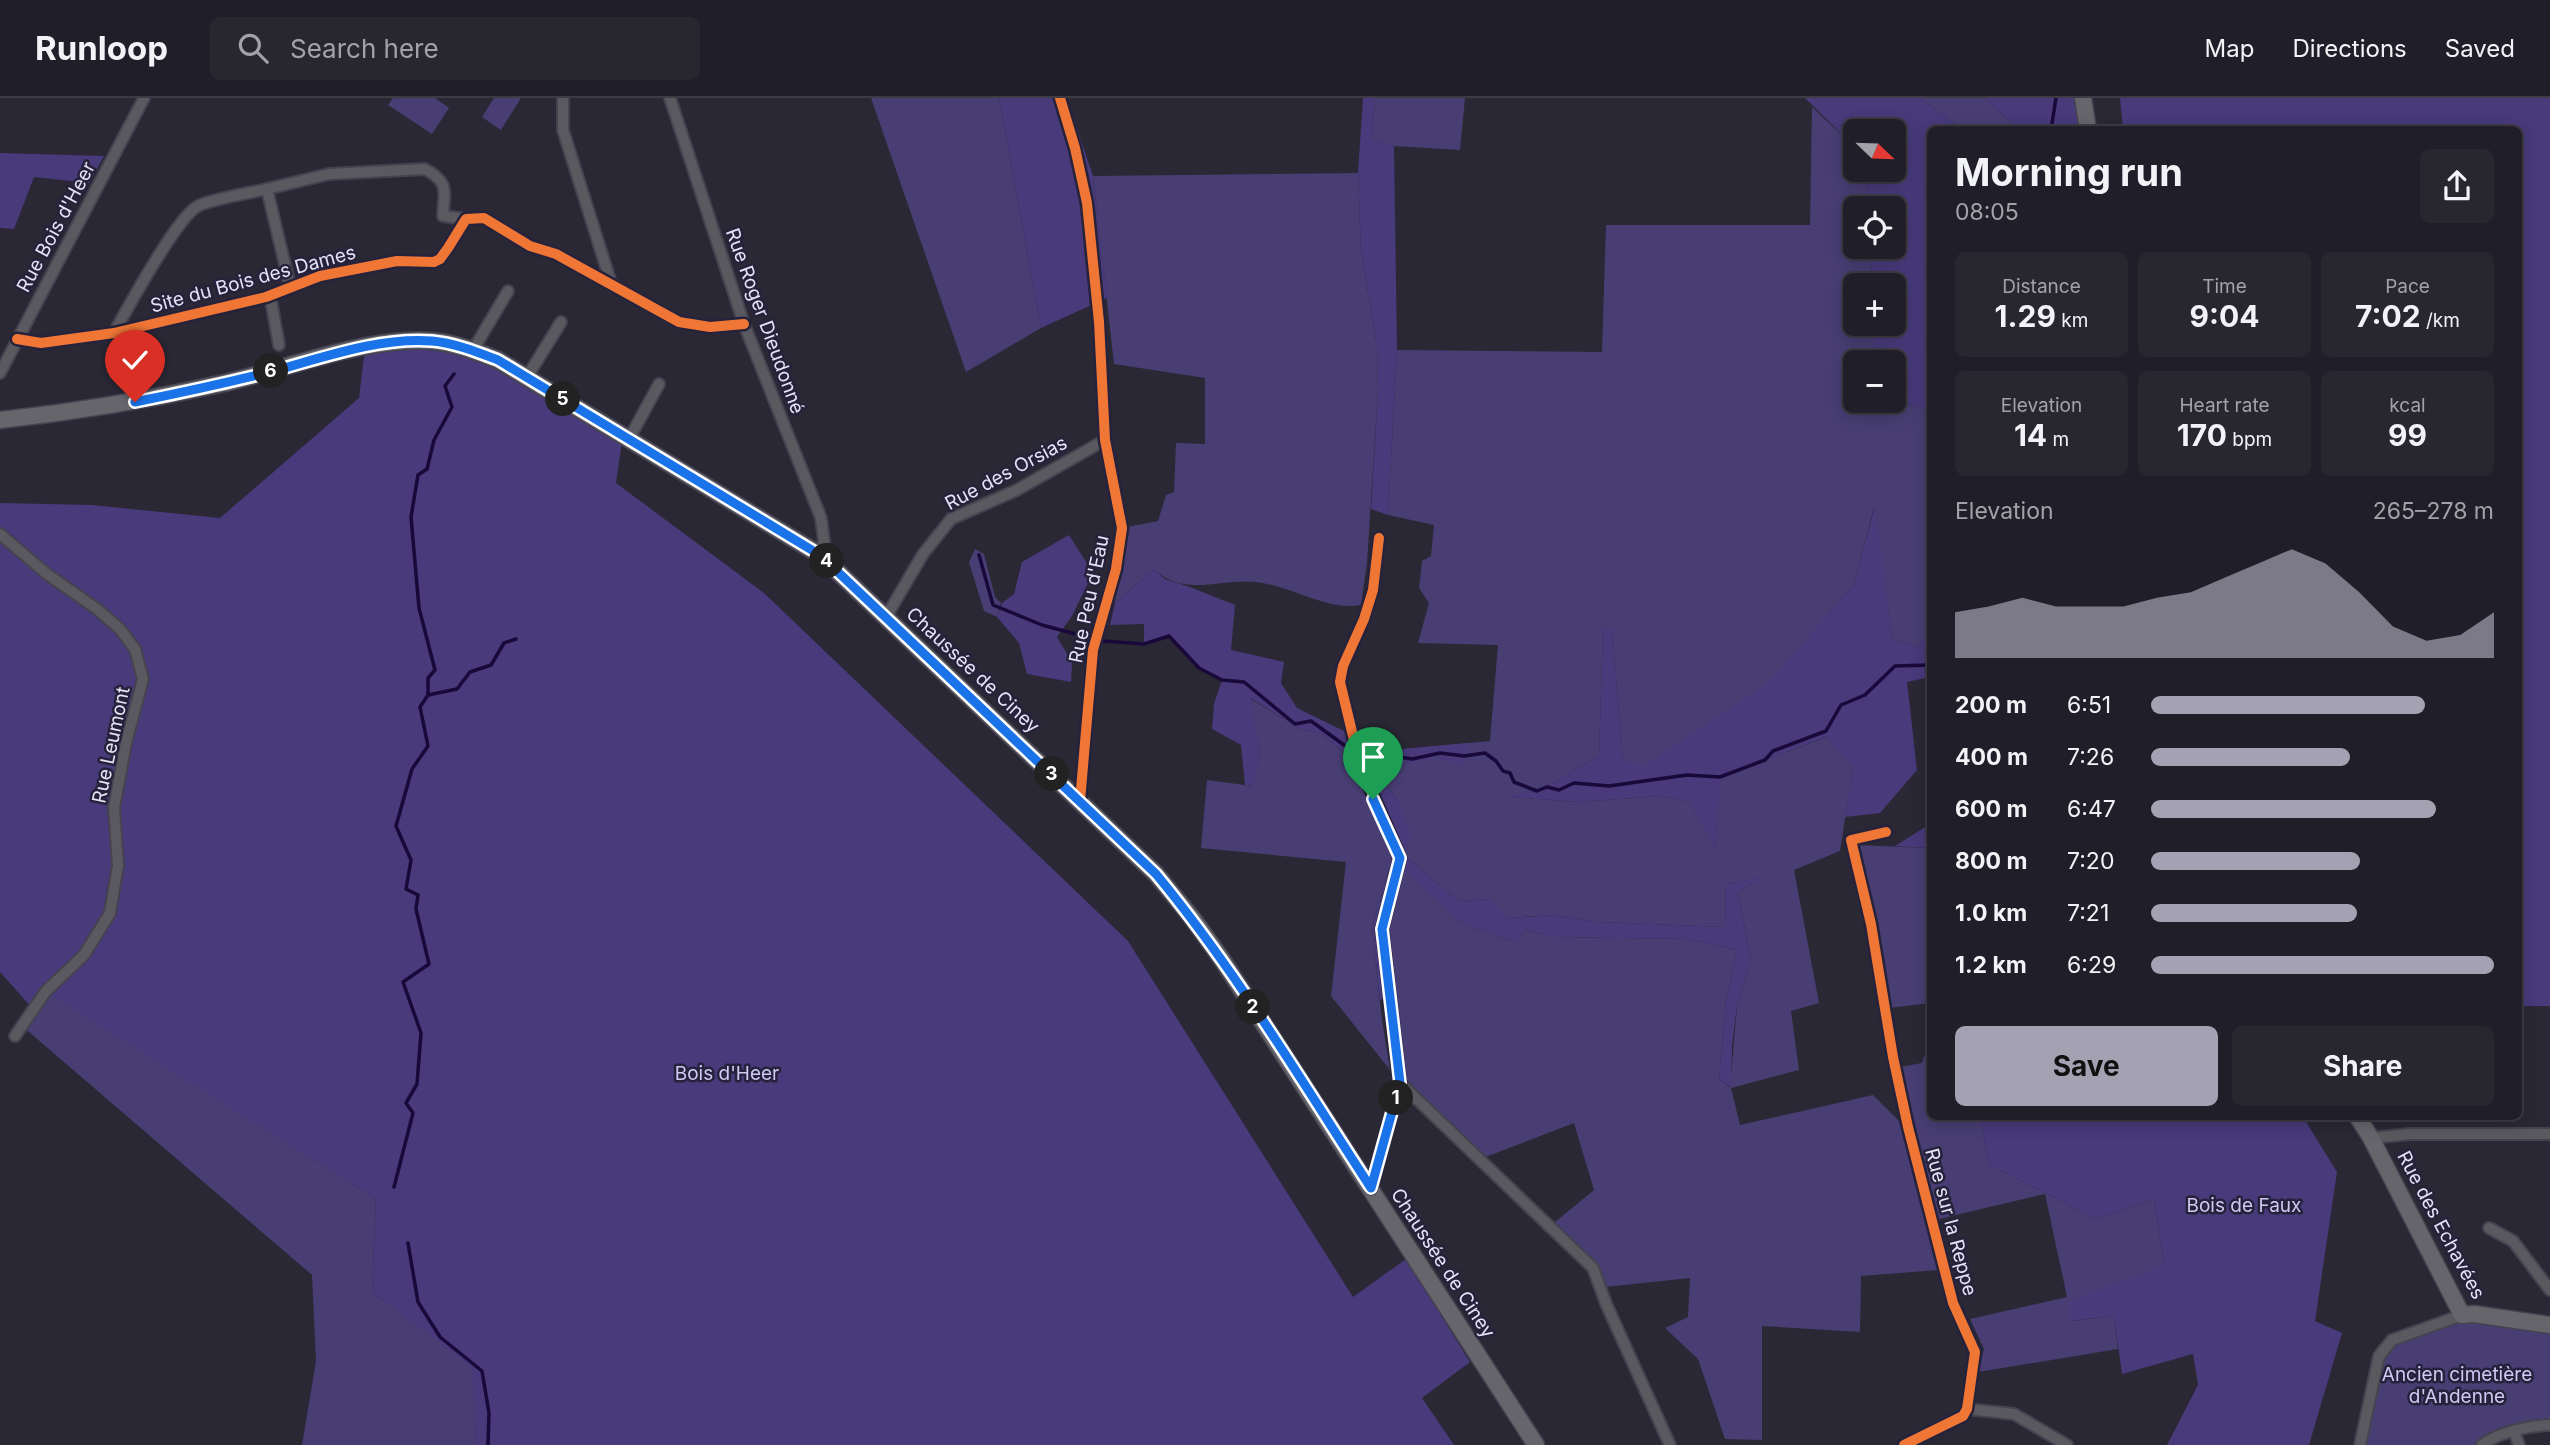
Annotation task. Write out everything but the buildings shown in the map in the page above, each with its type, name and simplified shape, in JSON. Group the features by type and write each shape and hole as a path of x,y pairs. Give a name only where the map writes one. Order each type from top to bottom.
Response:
{"main road":[{"path":"2083,98 2087,126"},
{"name":"Chaussée de Ciney","path":"0,420 135,402 238,380 332,355 403,341 434,341 498,360 820,555 1156,874 1193,919 1371,1188 1536,1445"},
{"name":"Rue des Echavées","path":"2360,1120 2462,1315 2474,1314 2550,1325"}],"street":[{"name":"Rue Bois d'Heer","path":"0,373 144,98"},
{"path":"563,98 563,130 611,286"},
{"name":"Rue Roger Dieudonné","path":"670,98 744,324 821,518 824,541 820,555"},
{"name":"Rue Peu d'Eau","path":"1060,98 1087,203 1099,322 1105,440 1122,528 1116,569 1093,650 1080,801"},
{"path":"114,332 138,288 197,206 329,174 425,169 438,176 445,187 443,216 484,218 530,246 556,254 679,322 710,327 744,324"},
{"path":"267,189 290,286"},
{"name":"Site du Bois des Dames","path":"17,339 41,343 114,332 270,295 320,276 397,261 434,262 440,259 466,219"},
{"path":"473,351 508,290"},
{"name":"Site du Bois des Dames","path":"270,295 279,345"},
{"path":"527,377 561,322"},
{"path":"629,439 659,384"},
{"name":"Rue des Orsias","path":"886,617 922,554 951,519 1017,490 1105,440"},
{"name":"Rue Leumont","path":"0,534 47,574 120,629 135,649 143,679 126,743 114,808 118,865 110,913 84,955 46,991 15,1036"},
{"path":"1371,1188 1400,1083 1382,929 1400,858 1360,765 1340,682 1343,666 1364,619 1373,590 1379,538"},
{"name":"Rue sur la Reppe","path":"1886,832 1851,840 1854,864 1871,924 1893,1057 1908,1127 1953,1303 1975,1352 1967,1409"},
{"path":"1400,1083 1593,1268 1607,1306 1670,1445"},
{"path":"2371,1138 2409,1134 2550,1134"},
{"path":"2489,1228 2513,1241 2550,1290"},
{"path":"2360,1445 2379,1356 2392,1340 2462,1315"},
{"path":"1905,1445 1963,1416 1967,1409 2014,1414 2067,1445"},
{"path":"2482,1445 2488,1440 2514,1431 2550,1425"},
{"path":"2514,1431 2519,1445"}],"green space":[{"path":"393,98 435,98 449,108 432,134 388,105"},
{"path":"494,98 521,98 501,130 482,117"},
{"path":"871,98 999,98 1041,328 966,372"},
{"path":"999,98 1067,98 1093,176 1107,298 1041,328"},
{"path":"1363,98 1375,98 1372,139 1394,146 1397,350 1388,515 1371,509 1378,391 1377,346 1361,251 1358,173"},
{"path":"1375,98 1465,98 1460,150 1394,146 1372,139"},
{"path":"1805,98 1920,98 1959,126 1927,126 1927,409 1906,403 1906,350 1874,350 1874,336 1906,336 1906,273 1871,273 1870,259 1906,259 1906,196 1867,196 1867,182 1906,182 1906,119 1843,119 1843,135"},
{"path":"1920,98 1984,98 2016,126 1959,126"},
{"path":"1984,98 2083,98 2088,126 2016,126"},
{"path":"2120,98 2550,98 2550,1006 2522,1006 2522,126 2123,126"},
{"path":"1812,107 1843,136 1843,182 1867,182 1867,196 1843,196 1843,259 1870,259 1871,273 1843,273 1843,336 1874,336 1874,350 1843,350 1843,413 1906,413 1906,403 1927,409 1927,636 1918,647 1892,639 1874,507 1854,584 1768,684 1643,768 1623,759 1612,630 1603,628 1599,755 1553,783 1510,797 1580,802 1659,796 1689,801 1715,846 1720,777 1827,737 1853,767 1840,851 1794,870 1819,1003 1791,1011 1799,1070 1731,1088 1740,1125 1873,1095 1904,1126 1938,1270 1861,1276 1860,1332 1762,1326 1762,1440 1725,1439 1698,1359 1665,1328 1688,1317 1690,1278 1605,1287 1593,1260 1554,1223 1594,1190 1574,1123 1483,1158 1405,1078 1401,1065 1386,929 1404,869 1463,924 1518,943 1524,929 1552,937 1687,939 1737,950 1726,1001 1719,1079 1730,1087 1737,1006 1751,961 1738,892 1760,878 1726,884 1725,927 1599,922 1553,915 1506,918 1490,899 1459,901 1405,856 1400,804 1384,781 1381,751 1490,741 1498,645 1418,643 1429,603 1419,588 1422,561 1431,556 1434,525 1388,515 1397,350 1602,352 1606,225 1810,225"},
{"path":"0,153 104,156 89,183 34,177 14,229 0,228"},
{"path":"1358,173 1361,251 1377,346 1378,391 1367,563 1361,605 1335,604 1256,582 1203,585 1178,583 1154,569 1115,603 1122,528 1158,521 1166,495 1174,492 1176,443 1205,444 1205,378 1114,364 1093,176"},
{"name":"Bois d'Heer","path":"403,341 473,350 622,441 616,483 764,593 1128,941 1353,1297 1406,1259 1470,1362 1422,1398 1454,1445 476,1445 472,1367 372,1292 376,1199 46,992 33,1009 0,972 0,503 92,505 220,518 359,398 365,348"},
{"path":"1875,505 1892,639 1918,647 1927,636 1927,678 1907,682 1917,770 1880,813 1845,817 1853,767 1826,737 1721,777 1715,847 1689,801 1659,796 1580,802 1508,797 1553,783 1599,755 1603,628 1612,629 1623,759 1643,767 1768,683 1854,584"},
{"path":"1069,535 1093,573 1072,616 1057,637 1072,662 1071,682 1027,674 1019,643 997,617 1002,603 1014,594 1022,562"},
{"path":"975,549 984,554 995,597 1001,603 997,617 984,611 969,562"},
{"path":"1154,569 1165,579 1235,605 1231,650 1284,662 1281,683 1297,708 1381,751 1469,743 1462,766 1435,757 1403,765 1382,760 1384,781 1400,804 1411,834 1405,856 1459,901 1490,899 1507,918 1553,915 1599,922 1725,927 1726,884 1763,877 1738,892 1751,961 1737,1006 1731,1087 1719,1079 1726,1001 1737,950 1687,939 1552,937 1524,929 1518,943 1463,924 1404,870 1386,929 1393,995 1380,1000 1372,927 1392,858 1351,759 1322,734 1301,729 1250,698 1260,752 1253,786 1245,785 1241,745 1212,729 1214,704 1222,680 1199,668 1169,636 1144,644 1144,624 1110,625 1115,603"},
{"path":"1249,698 1301,729 1322,734 1351,759 1392,858 1372,927 1390,1070 1331,996 1346,862 1201,848 1207,780 1252,786 1260,752"},
{"path":"1927,826 1927,848 1895,846"},
{"path":"1854,845 1927,848 1927,1003 1889,1008"},
{"path":"46,991 376,1199 372,1292 473,1367 476,1445 302,1445 316,1361 312,1275 22,1026"},
{"path":"1927,1047 1927,1120 1981,1120 1989,1164 2096,1219 2154,1199 2164,1265 2071,1321 2114,1316 2118,1349 1978,1372 1984,1349 1970,1319 2067,1297 2045,1194 1935,1220 1900,1067 1922,1063"},
{"name":"Bois de Faux","path":"1981,1120 2305,1120 2337,1172 2315,1321 2342,1333 2309,1445 2167,1445 2198,1385 2193,1354 2122,1374 2114,1316 2070,1321 2069,1301 2164,1265 2154,1199 2096,1219 1989,1164"},
{"name":"Ancien cimetière d'Andenne","path":"2471,1320 2550,1334 2550,1420 2502,1429 2474,1445 2363,1445 2376,1375 2386,1350 2409,1335"}],"waterway":[{"path":"2052,126 2056,98"},
{"path":"394,1187 413,1113 406,1103 417,1084 421,1033 403,982 429,964 416,909 418,895 406,889 411,860 396,826 412,769 428,746 420,707 428,695 428,678 435,670 419,608 411,517 418,475 427,469 434,440 452,407 445,386 454,374"},
{"path":"979,555 993,605 1042,625 1087,637"},
{"path":"1103,641 1144,644 1169,636 1199,668 1222,680 1244,682 1295,724 1311,721 1344,745"},
{"path":"428,695 457,689 470,672 491,665 504,643 516,639"},
{"path":"1373,753 1412,759 1440,753 1464,756 1485,753 1496,761 1503,771 1510,773 1514,782 1537,791 1547,787 1559,790 1574,783 1609,786 1687,775 1720,777 1765,760 1773,751 1826,731 1841,705 1865,695 1895,666 1927,665"},
{"path":"408,1243 418,1302 440,1337 482,1371 489,1413 488,1445"}],"cycle path":[{"path":"1060,98 1087,203 1099,322 1105,440 1122,528 1116,569 1093,650 1080,801"},
{"path":"17,339 41,343 114,333 266,297 320,276 397,261 434,262 440,259 466,219 484,218 530,246 556,254 679,322 710,327 744,324"},
{"path":"1371,1188 1400,1083 1382,929 1400,858 1360,765 1340,682 1343,666 1364,619 1373,590 1379,538"},
{"path":"1886,832 1851,840 1871,924 1893,1057 1908,1127 1953,1303 1975,1352 1967,1409 1963,1416 1904,1445"}],"route":[{"path":"135,402 238,380 332,355 403,341 434,341 467,348 498,360 820,555 1156,874 1223,961 1371,1188 1400,1083 1382,929 1400,858 1373,799"}]}
